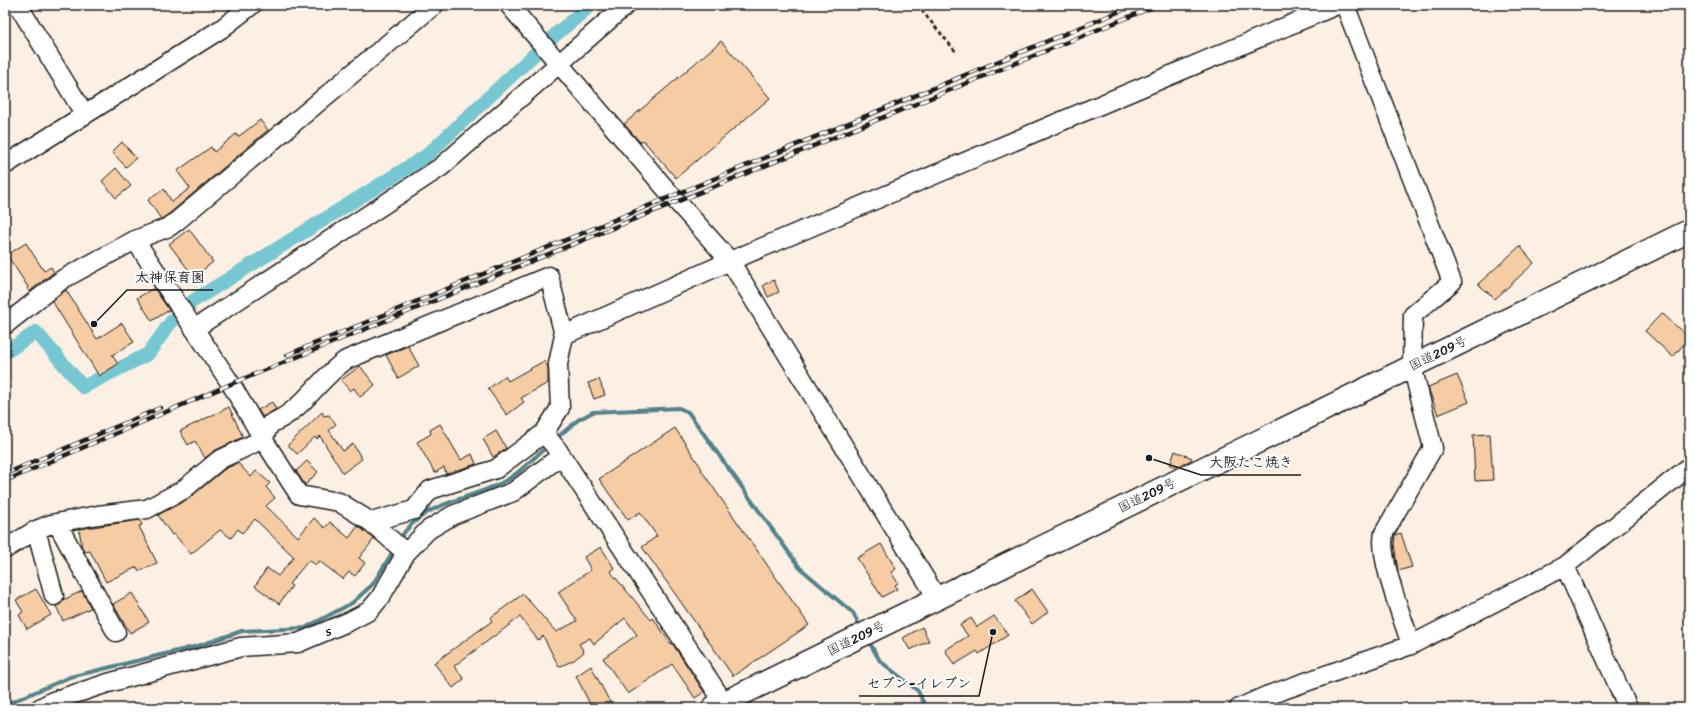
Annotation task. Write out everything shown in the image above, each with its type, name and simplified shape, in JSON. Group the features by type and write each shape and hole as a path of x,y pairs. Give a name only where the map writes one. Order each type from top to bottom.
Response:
{"highway":[{"name":"国道209号","path":"718,707 936,598 1689,231"}],"street":[{"path":"18,5 85,115"},
{"path":"5,165 221,29 252,5"},
{"path":"6,323 63,279 134,240 169,227 178,221 434,5"},
{"path":"509,5 671,195 730,261 936,598"},
{"path":"194,329 441,167 626,5"},
{"path":"564,335 730,261 1337,5"},
{"path":"1344,5 1452,282 1413,315 1412,366 1433,448 1384,532 1383,539 1384,559 1411,644"},
{"path":"134,240 231,384 263,439 299,495 339,502 370,522 406,553"},
{"path":"5,549 36,530 57,523 98,515 147,509 183,490 219,460 263,439 270,424 295,410 333,370 346,360 549,276 564,335 558,364 560,408 553,444 717,692 718,707"},
{"path":"370,522 414,510 430,490 496,469 553,444"},
{"name":"s","path":"40,708 53,701 108,683 241,647 298,643 350,621 369,611 384,592 406,553 428,530 453,515 513,492 553,444"},
{"path":"1239,708 1268,702 1411,644 1565,566 1689,467"},
{"path":"57,523 116,632"},
{"path":"36,530 54,596"},
{"path":"1565,566 1628,708"}],"path":[{"path":"917,5 957,53"}],"building":[{"path":"721,41 770,98 676,178 643,140 640,142 624,124"},
{"path":"260,120 268,130 161,219 148,200 164,189 172,202 190,188 177,171 211,147 214,152 236,134 238,137"},
{"path":"122,142 136,158 126,167 112,152"},
{"path":"116,168 131,186 116,198 102,181"},
{"path":"189,229 213,262 194,277 169,244"},
{"path":"26,243 44,271 51,267 54,272 29,292 28,287 7,255"},
{"path":"1520,246 1534,263 1495,299 1478,284"},
{"path":"774,280 779,292 768,297 763,285"},
{"path":"154,288 169,310 152,321 137,298"},
{"path":"66,290 97,339 122,323 134,342 112,355 118,364 99,376 52,301"},
{"path":"1662,313 1689,338 1673,357 1645,331"},
{"path":"408,346 419,366 398,378 386,355"},
{"path":"544,361 548,367 548,383 521,398 524,402 507,415 488,389 505,376 508,381"},
{"path":"360,366 375,385 360,397 354,388 350,391 341,380"},
{"path":"1457,375 1469,402 1438,415 1428,387"},
{"path":"599,379 605,395 594,399 588,383"},
{"path":"272,402 276,409 263,417 258,410"},
{"path":"229,407 243,437 214,451 205,458 195,441 188,445 180,431"},
{"path":"322,412 324,416 329,415 336,424 329,430 343,451 353,444 362,459 343,473 320,436 317,439 315,437 297,454 288,445"},
{"path":"440,424 461,460 472,454 476,464 446,474 444,467 435,473 417,442 431,434 430,430"},
{"path":"675,428 702,469 701,470 809,625 733,676 642,547 657,536 640,512 628,520 599,479"},
{"path":"496,431 506,448 493,457 483,439"},
{"path":"1490,434 1493,480 1475,481 1473,435"},
{"path":"1175,451 1192,458 1191,460 1177,467 1170,465"},
{"path":"307,461 318,472 305,485 296,471"},
{"path":"238,463 251,477 256,471 270,483 266,487 275,498 266,506 298,537 314,518 325,528 330,522 349,538 358,526 374,539 359,558 365,563 355,576 349,572 343,579 319,561 316,565 309,560 289,584 292,586 279,604 255,586 267,568 278,576 294,557 255,519 242,533 238,529 231,538 220,530 191,554 174,534 172,535 158,515 188,499 225,469"},
{"path":"140,520 142,525 139,526 157,563 139,571 137,567 106,582 90,551 85,552 82,548 79,529"},
{"path":"1401,533 1412,567 1398,571 1394,544 1395,535"},
{"path":"881,544 896,569 891,572 898,583 895,585 897,589 882,597 857,558"},
{"path":"601,547 614,568 610,571 651,620 653,618 671,644 672,643 704,692 695,698 672,664 628,694 603,658 637,635 625,618 594,644 590,638 579,644 584,652 574,660 559,667 543,636 538,640 520,617 454,666 464,679 453,688 434,663 492,621 490,618 523,594 556,632 577,621 558,592 591,570 584,557"},
{"path":"36,589 51,615 27,629 19,615 23,612 16,600"},
{"path":"1032,589 1048,612 1032,624 1015,601"},
{"path":"82,591 91,608 63,621 56,606 61,604 63,600"},
{"path":"132,593 149,622 130,633 113,604"},
{"path":"994,616 1008,635 979,654 977,651 954,665 945,650 968,636 960,625 971,618 977,627"},
{"path":"922,627 929,641 910,650 903,638"},
{"path":"591,666 613,708 592,708 576,676"}],"waterway":[{"path":"5,353 36,332 83,387 148,354 171,322 193,301 426,156 555,35 591,5"},
{"path":"554,440 578,420 593,412 679,408 688,412 800,568 853,613 861,629"},
{"path":"399,540 409,527 421,516 449,502 493,487 507,480 548,446"},
{"path":"5,705 70,677 198,646 242,631 305,628 352,603 373,584 395,548"},
{"path":"868,640 880,661 918,691 926,708"}],"railway":[{"path":"287,355 1135,5"},
{"path":"5,481 231,384 1158,5"},
{"path":"5,474 160,408"}],"place":[{"name":"太神保育園","path":"94,324"},
{"name":"大阪たこ焼き","path":"1149,458"},
{"name":"セブン-イレブン","path":"993,632"}]}
